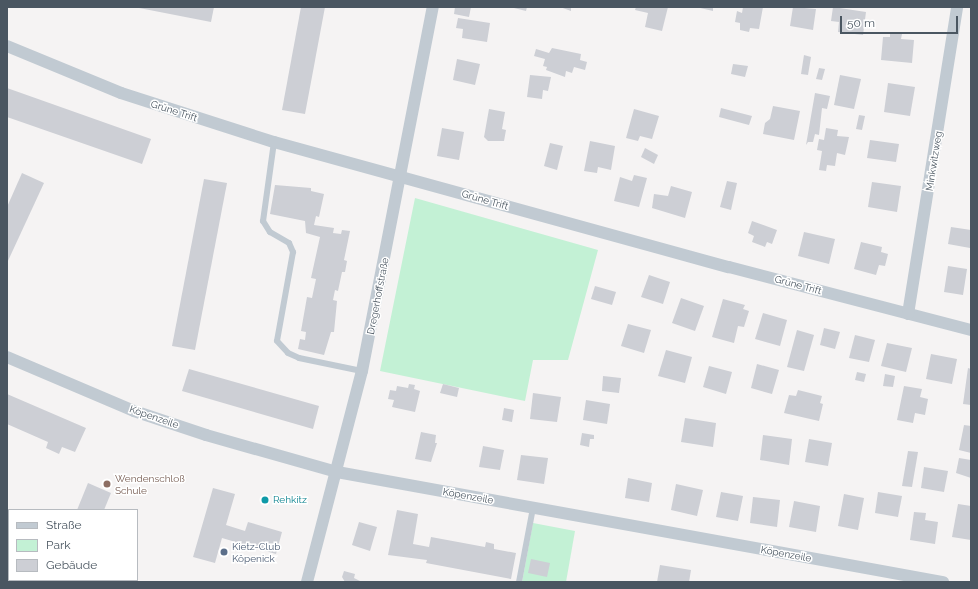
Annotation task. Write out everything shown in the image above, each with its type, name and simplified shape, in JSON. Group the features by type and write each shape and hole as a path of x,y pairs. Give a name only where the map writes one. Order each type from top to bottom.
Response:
{"street":[{"name":"Dregerhoffstraße","path":"307,582 337,472 362,371 433,7"},
{"name":"Minkwitzweg","path":"908,314 957,7"},
{"name":"Grüne Trift","path":"7,46 121,93 274,142 971,330"},
{"name":"Köpenzeile","path":"7,357 134,411 206,435 337,472 943,582"}],"lane":[{"path":"274,142 263,221 270,232 289,243 293,252 277,341 288,353 299,358 362,371"},
{"path":"519,582 533,508"}],"green space":[{"path":"415,198 598,250 568,360 533,360 525,401 380,371"},
{"path":"533,523 575,531 566,582 522,582"}],"building":[{"path":"134,7 214,7 211,22"},
{"path":"301,7 325,7 305,114 282,110"},
{"path":"455,7 471,7 469,17 454,14"},
{"path":"510,7 527,7 526,11"},
{"path":"560,7 571,7 571,11"},
{"path":"636,7 668,7 662,31 645,27 648,13 635,10"},
{"path":"696,7 713,7 713,11"},
{"path":"743,7 763,7 759,29 750,28 749,32 740,30 740,23 735,22 737,11 742,13"},
{"path":"793,7 816,9 813,30 790,26"},
{"path":"833,7 866,12 863,35 838,32 839,22 831,21"},
{"path":"458,18 490,23 487,42 462,38 463,29 456,28"},
{"path":"890,33 902,34 901,39 914,40 912,63 881,60 883,37 890,37"},
{"path":"552,48 581,54 580,60 587,62 585,70 574,67 572,73 566,71 565,77 546,70 547,67 543,66 545,59 534,56 536,49 549,53"},
{"path":"804,55 811,57 808,75 801,74"},
{"path":"457,59 480,64 475,85 453,80"},
{"path":"733,64 748,66 745,77 731,74"},
{"path":"819,68 825,69 822,80 816,79"},
{"path":"530,75 551,77 548,91 543,90 542,99 527,97"},
{"path":"840,75 861,79 854,109 834,105"},
{"path":"888,83 915,87 910,116 884,112"},
{"path":"7,88 151,139 142,164 7,117"},
{"path":"815,93 830,96 827,109 822,108 819,135 815,134 813,142 808,142 806,145"},
{"path":"773,106 800,111 794,140 763,134 765,123 770,119"},
{"path":"721,108 752,116 749,125 719,117"},
{"path":"489,109 505,112 502,129 506,130 504,141 488,141 484,137"},
{"path":"634,109 659,116 652,139 640,136 638,141 626,138"},
{"path":"859,115 865,116 862,130 856,129"},
{"path":"442,128 464,132 459,160 437,156"},
{"path":"826,128 838,130 837,136 849,137 845,155 837,153 835,166 827,165 826,171 819,170 822,151 817,150 819,139 824,140"},
{"path":"870,140 899,144 896,162 867,158"},
{"path":"590,141 615,146 611,170 598,167 597,173 584,171"},
{"path":"550,143 563,146 557,170 544,166"},
{"path":"645,148 658,155 654,164 641,157"},
{"path":"22,173 44,183 7,263 7,207"},
{"path":"634,175 647,178 639,207 614,201 620,177 632,181"},
{"path":"204,179 227,183 195,350 172,346"},
{"path":"727,181 737,183 731,210 720,207"},
{"path":"872,182 901,186 897,212 868,207"},
{"path":"275,185 311,188 311,191 324,194 319,217 316,216 314,225 334,228 333,233 341,234 342,230 350,231 344,260 347,261 345,272 342,272 338,291 335,290 333,300 337,301 334,332 331,332 324,355 298,349 300,339 305,340 306,332 301,331 307,297 312,298 316,279 311,278 320,237 306,233 305,221 270,214"},
{"path":"671,186 692,192 685,218 652,208 654,194 668,196"},
{"path":"752,221 777,230 772,244 767,242 765,247 752,242 754,236 748,233"},
{"path":"951,227 971,230 970,248 948,244"},
{"path":"804,232 835,239 829,264 798,256"},
{"path":"861,242 882,247 881,252 888,254 885,266 879,265 876,275 854,269"},
{"path":"948,266 967,269 963,295 944,292"},
{"path":"649,275 670,282 663,304 641,297"},
{"path":"595,286 616,292 612,305 591,299"},
{"path":"681,298 704,306 695,331 672,323"},
{"path":"723,299 745,305 743,309 749,311 744,327 738,326 734,343 712,337"},
{"path":"763,313 787,320 780,346 755,339"},
{"path":"628,324 651,330 644,353 621,346"},
{"path":"824,328 840,332 835,349 820,345"},
{"path":"797,330 814,335 804,371 787,367"},
{"path":"855,335 875,340 869,362 849,358"},
{"path":"887,343 912,348 906,372 881,366"},
{"path":"666,350 692,357 685,383 658,376"},
{"path":"931,354 957,359 952,384 926,379"},
{"path":"757,364 779,370 772,394 751,388"},
{"path":"709,366 732,372 726,394 703,387"},
{"path":"968,368 971,369 971,405 963,404"},
{"path":"189,369 319,406 313,429 182,391"},
{"path":"857,372 866,374 864,382 855,380"},
{"path":"885,374 895,376 893,387 883,386"},
{"path":"603,376 621,378 619,393 602,391"},
{"path":"409,384 415,385 414,389 420,391 415,412 392,407 394,400 388,399 390,390 396,391 397,386 408,388"},
{"path":"443,384 459,388 457,397 440,393"},
{"path":"904,386 922,389 920,397 928,399 925,415 915,413 913,423 897,420"},
{"path":"798,390 822,396 820,403 823,404 819,421 784,413 789,395 796,396"},
{"path":"533,393 561,397 557,422 530,419"},
{"path":"7,394 86,428 75,452 62,447 59,454 46,448 48,442 7,424"},
{"path":"586,400 610,404 607,424 583,420"},
{"path":"504,408 514,410 512,422 502,420"},
{"path":"685,418 716,423 713,447 681,442"},
{"path":"964,425 971,426 971,453 959,450"},
{"path":"421,432 436,435 435,443 437,443 431,462 415,459"},
{"path":"582,433 594,435 594,439 590,439 589,447 580,445"},
{"path":"763,435 792,439 789,465 760,460"},
{"path":"809,439 832,443 828,466 805,462"},
{"path":"483,446 504,450 500,470 479,467"},
{"path":"908,451 918,452 912,487 902,486"},
{"path":"521,455 548,458 544,484 517,480"},
{"path":"959,458 971,460 971,478 956,473"},
{"path":"924,467 948,471 944,492 921,488"},
{"path":"628,478 652,483 649,502 625,498"},
{"path":"88,483 111,493 104,509 77,509"},
{"path":"676,484 703,490 697,516 671,510"},
{"path":"213,488 235,494 226,525 245,531 248,522 282,532 276,554 222,538 215,563 193,557"},
{"path":"721,492 743,496 738,521 716,517"},
{"path":"878,492 902,496 898,517 875,513"},
{"path":"844,494 864,498 858,530 838,526"},
{"path":"753,497 780,500 777,527 750,523"},
{"path":"794,501 820,506 816,532 789,527"},
{"path":"958,504 971,506 971,540 952,537"},
{"path":"397,510 418,514 413,544 429,547 431,537 485,547 486,542 494,544 494,549 516,553 511,579 426,563 427,560 388,555"},
{"path":"914,512 926,513 925,520 938,522 935,544 910,540"},
{"path":"359,522 377,527 370,551 352,545"},
{"path":"531,559 550,563 547,577 528,573"},
{"path":"660,565 691,570 689,582 657,582"},
{"path":"344,571 355,574 354,578 362,582 345,582 342,577"}],"place":[{"name":"Wendenschloß Schule","path":"107,484"},
{"name":"Rehkitz","path":"265,500"},
{"name":"Kietz-Club Köpenick","path":"224,552"}]}
